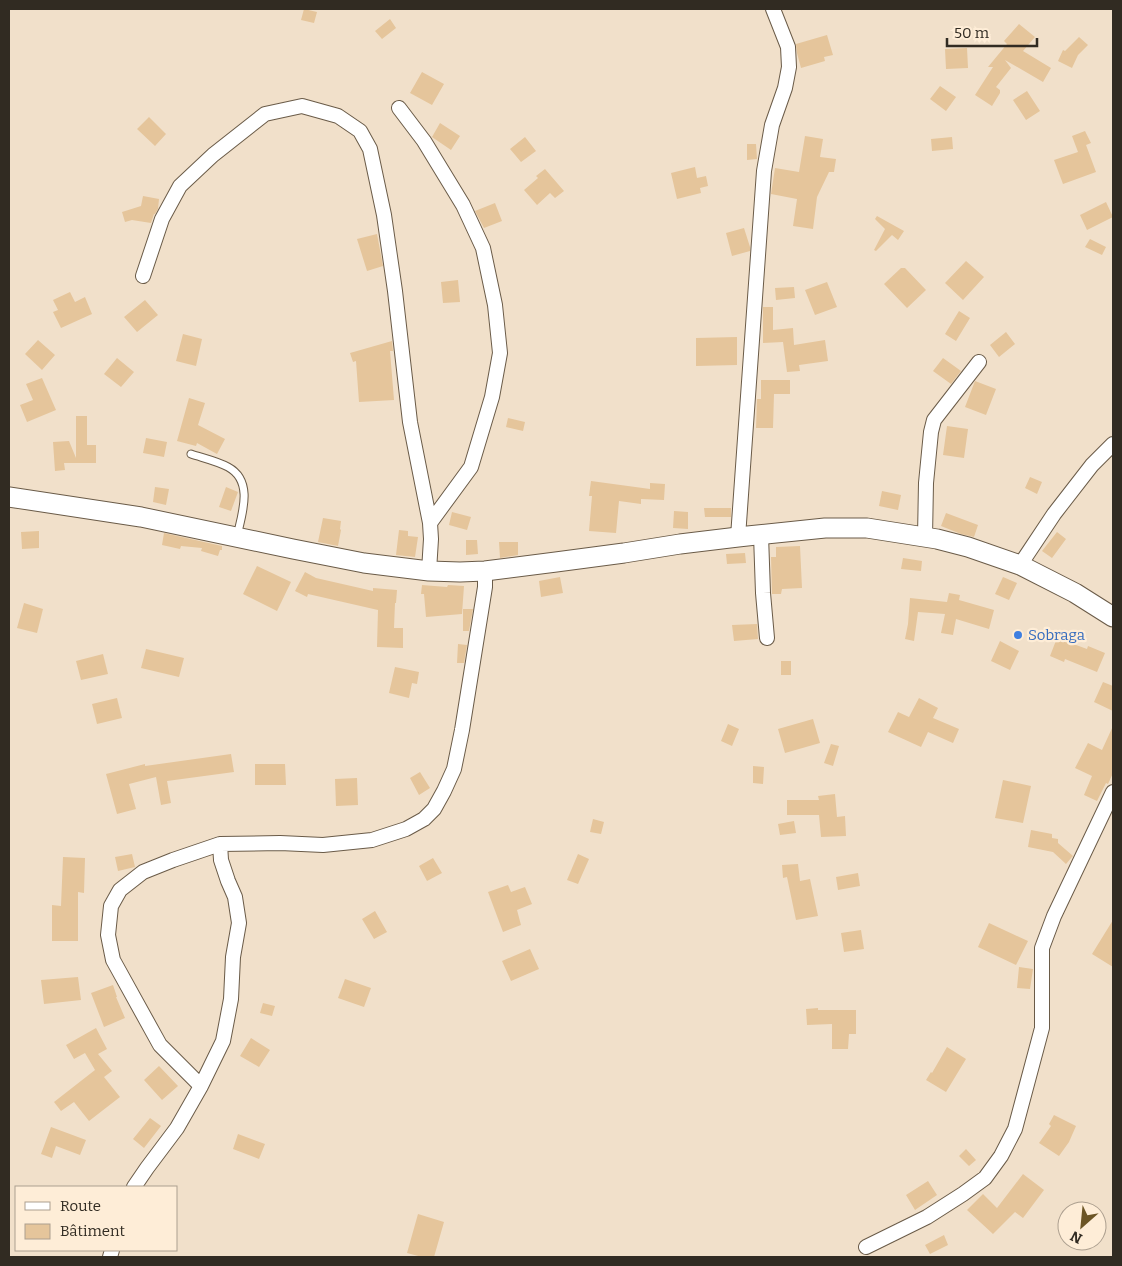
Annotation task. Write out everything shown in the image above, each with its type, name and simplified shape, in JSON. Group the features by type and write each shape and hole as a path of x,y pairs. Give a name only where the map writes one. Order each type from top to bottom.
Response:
{"street":[{"path":"738,537 764,171 772,125 785,88 789,67 788,47 774,9"},
{"path":"143,276 162,219 180,186 213,155 265,114 302,106 338,116 360,131 370,149 384,215 410,422 430,523 429,571"},
{"path":"399,108 424,142 463,205 483,248 495,305 500,353 492,397 471,467 430,523"},
{"path":"925,536 926,483 930,432 934,420 979,362"},
{"path":"1020,565 1054,514 1092,465 1113,444"},
{"path":"9,497 141,517 364,563 429,571 484,571 738,537 825,528 867,528 925,536 968,547 1020,565 1076,593 1113,617"},
{"path":"762,535 763,593 767,638"},
{"path":"201,1086 160,1045 113,960 108,935 111,906 120,890 143,872 220,844 280,843 322,845 372,840 406,829 424,819 434,809 454,769 486,587 484,571"},
{"path":"866,1247 927,1217 964,1194 985,1178 1001,1156 1015,1129 1042,1028 1042,948 1054,916 1113,792"},
{"path":"135,1186 177,1128 201,1086 223,1041 239,923 235,896 228,881 220,844"}],"lane":[{"path":"191,454 228,467 238,474 242,481 244,508 237,536"}],"building":[{"path":"304,9 317,12 314,23 301,20"},
{"path":"390,19 396,28 382,39 375,31"},
{"path":"1019,24 1035,37 1023,51 1051,68 1043,82 1005,60 1011,68 996,87 1000,90 1000,93 992,106 975,95 993,67 988,67 1007,44 1004,41"},
{"path":"827,35 833,55 824,57 825,61 801,68 796,44"},
{"path":"1079,37 1088,45 1078,55 1072,68 1058,61 1063,50 1065,51"},
{"path":"967,48 968,68 946,69 945,49"},
{"path":"422,72 444,84 432,105 410,93"},
{"path":"940,86 956,97 946,111 930,99"},
{"path":"1027,91 1040,111 1026,120 1013,100"},
{"path":"149,117 166,134 155,146 137,129"},
{"path":"440,123 460,136 451,150 432,137"},
{"path":"1085,131 1091,143 1086,145 1096,172 1063,184 1054,160 1078,152 1072,136"},
{"path":"805,136 823,139 820,157 836,159 834,172 829,172 817,197 813,229 793,226 797,199 771,194 775,168 799,172"},
{"path":"525,137 536,151 521,162 510,149"},
{"path":"952,137 953,149 932,151 931,139"},
{"path":"747,144 756,144 757,159 747,160"},
{"path":"695,167 697,178 706,176 708,186 700,188 701,193 677,199 671,173"},
{"path":"545,169 564,191 555,198 550,193 537,205 524,190"},
{"path":"143,196 159,199 158,209 151,223 132,220 125,222 122,212 141,206"},
{"path":"1106,202 1113,217 1087,230 1080,215"},
{"path":"495,203 502,221 484,228 475,211"},
{"path":"877,216 904,231 898,240 892,235 876,251 874,250 885,229 875,219"},
{"path":"744,228 750,251 732,256 726,233"},
{"path":"377,234 383,266 367,271 357,239"},
{"path":"1090,239 1106,247 1102,255 1085,247"},
{"path":"966,261 984,277 963,300 945,283"},
{"path":"901,268 905,268 926,290 907,308 884,284"},
{"path":"458,280 460,302 443,303 441,282"},
{"path":"827,282 837,307 815,315 805,290"},
{"path":"794,287 795,298 776,300 775,288"},
{"path":"70,292 75,302 85,297 92,314 61,328 53,312 58,310 53,300"},
{"path":"145,300 158,315 137,332 124,317"},
{"path":"763,307 773,307 773,330 793,328 794,345 825,340 828,361 799,365 800,371 787,372 783,342 763,343"},
{"path":"959,311 970,318 956,341 945,334"},
{"path":"1006,332 1015,344 999,357 990,345"},
{"path":"183,334 202,339 196,366 176,361"},
{"path":"737,337 737,365 696,366 696,338"},
{"path":"38,340 55,355 42,370 25,354"},
{"path":"392,341 393,351 390,351 394,400 359,402 356,361 353,362 350,353"},
{"path":"117,358 134,372 121,387 104,374"},
{"path":"943,358 961,371 951,384 933,371"},
{"path":"42,378 56,410 27,422 20,405 33,400 26,384"},
{"path":"761,380 790,380 790,394 774,394 773,428 756,428 757,399 761,399"},
{"path":"975,381 996,389 986,415 965,407"},
{"path":"189,398 205,403 198,425 225,439 217,454 197,443 196,446 177,441"},
{"path":"76,416 87,416 87,445 96,445 96,463 64,463 65,470 55,471 53,442 69,441 76,458"},
{"path":"508,418 525,422 523,431 506,427"},
{"path":"947,426 968,429 964,458 943,455"},
{"path":"146,438 167,442 164,457 143,453"},
{"path":"1030,477 1042,482 1037,494 1025,488"},
{"path":"591,481 650,489 650,483 665,484 664,500 641,499 641,504 619,501 616,533 589,531 592,496 589,496"},
{"path":"155,487 169,489 166,505 153,502"},
{"path":"226,487 238,492 231,511 219,507"},
{"path":"882,491 901,495 898,510 879,506"},
{"path":"704,508 731,508 731,517 705,517"},
{"path":"674,511 688,512 688,529 673,528"},
{"path":"452,512 471,517 467,530 449,525"},
{"path":"946,513 978,525 974,537 941,526"},
{"path":"323,518 341,521 338,546 318,542"},
{"path":"399,530 408,531 408,536 418,537 415,557 396,555"},
{"path":"39,531 39,548 22,549 21,532"},
{"path":"1057,532 1066,539 1052,558 1042,551"},
{"path":"164,533 222,546 222,550 220,550 218,556 201,551 202,548 181,546 180,549 162,545"},
{"path":"466,540 477,540 478,554 466,555"},
{"path":"499,542 518,542 518,555 500,558"},
{"path":"800,546 802,588 782,589 781,594 772,594 771,557 776,557 776,547"},
{"path":"745,553 746,563 727,564 726,554"},
{"path":"903,558 922,561 921,571 901,569"},
{"path":"257,566 291,582 277,611 243,594"},
{"path":"305,572 316,578 373,591 373,588 397,590 394,628 403,628 403,648 377,647 378,610 308,594 307,597 295,591"},
{"path":"560,577 563,593 541,597 539,581"},
{"path":"1003,577 1017,583 1009,600 995,594"},
{"path":"422,585 464,586 462,614 426,617 424,594 421,594"},
{"path":"949,593 960,595 959,600 994,610 989,629 956,619 953,635 941,633 945,614 918,612 914,641 905,639 910,598 947,602"},
{"path":"24,603 43,609 37,633 17,628"},
{"path":"463,609 473,609 469,631 463,631"},
{"path":"757,624 758,639 734,641 732,625"},
{"path":"1057,638 1087,649 1088,646 1105,653 1097,672 1065,659 1064,662 1050,656"},
{"path":"1000,641 1019,651 1010,670 991,661"},
{"path":"458,644 467,645 464,663 457,663"},
{"path":"146,649 184,658 179,677 141,668"},
{"path":"103,654 108,674 81,680 76,661"},
{"path":"781,661 791,661 791,675 781,675"},
{"path":"395,667 419,672 417,684 412,683 409,698 389,693"},
{"path":"1103,682 1113,686 1113,711 1094,702"},
{"path":"117,698 122,718 97,724 92,704"},
{"path":"919,698 938,708 933,718 959,729 953,743 928,732 921,747 888,732 898,712 909,717"},
{"path":"813,719 820,743 785,753 778,729"},
{"path":"728,724 739,729 732,746 721,741"},
{"path":"1113,726 1113,773 1097,801 1084,795 1092,776 1075,768 1088,743 1102,750"},
{"path":"831,744 839,746 833,766 824,763"},
{"path":"231,754 234,772 167,781 171,803 161,805 156,777 129,784 136,809 117,814 106,774 145,764 145,766"},
{"path":"255,764 285,764 286,785 255,785"},
{"path":"753,766 764,767 763,784 753,783"},
{"path":"420,772 430,788 419,795 410,778"},
{"path":"357,778 358,805 336,806 335,779"},
{"path":"1003,780 1031,786 1023,823 995,818"},
{"path":"835,794 837,817 845,816 846,836 821,837 819,815 787,815 787,800 819,800 818,796"},
{"path":"593,819 604,822 601,834 590,832"},
{"path":"794,821 796,833 780,835 778,824"},
{"path":"1031,830 1052,834 1052,838 1058,839 1058,843 1073,856 1066,864 1053,852 1028,847"},
{"path":"132,854 135,867 118,871 115,857"},
{"path":"578,854 589,859 578,884 567,880"},
{"path":"63,857 85,858 84,893 78,892 78,941 52,941 52,905 61,906"},
{"path":"433,858 442,873 427,881 419,866"},
{"path":"798,864 800,881 810,879 818,916 796,920 787,877 783,878 782,865"},
{"path":"858,873 860,886 838,890 836,877"},
{"path":"508,885 511,892 525,887 532,904 517,910 521,925 503,932 488,892"},
{"path":"375,911 387,932 374,939 362,919"},
{"path":"1113,920 1113,967 1092,954"},
{"path":"989,923 1028,941 1016,965 978,947"},
{"path":"861,930 864,949 844,952 841,933"},
{"path":"530,949 539,969 511,981 502,961"},
{"path":"1019,967 1033,969 1030,989 1017,988"},
{"path":"78,977 81,1000 44,1004 41,980"},
{"path":"345,979 371,988 364,1007 338,998"},
{"path":"113,985 125,1018 104,1027 91,993"},
{"path":"263,1003 275,1006 272,1016 260,1013"},
{"path":"818,1008 818,1010 856,1010 856,1034 849,1034 848,1049 832,1049 832,1024 807,1025 806,1009"},
{"path":"96,1028 107,1049 98,1054 112,1071 104,1077 120,1097 89,1121 74,1102 61,1111 54,1102 95,1070 85,1053 74,1059 66,1045"},
{"path":"251,1038 270,1050 259,1067 240,1056"},
{"path":"947,1047 966,1059 946,1092 926,1080"},
{"path":"159,1066 178,1086 162,1100 144,1080"},
{"path":"1054,1115 1076,1126 1069,1142 1059,1156 1039,1143 1051,1126 1049,1124"},
{"path":"150,1118 161,1126 144,1148 133,1139"},
{"path":"51,1127 86,1140 80,1155 56,1146 52,1158 41,1154"},
{"path":"238,1134 265,1144 259,1159 233,1149"},
{"path":"966,1149 976,1160 969,1166 959,1156"},
{"path":"1023,1174 1044,1190 1023,1218 1015,1212 993,1234 967,1210 983,1194 997,1208"},
{"path":"928,1181 937,1195 915,1210 906,1195"},
{"path":"418,1214 444,1222 434,1257 422,1257 407,1253"},
{"path":"944,1235 948,1245 930,1254 925,1245"}],"place":[{"name":"Sobraga","path":"1018,635"}]}
